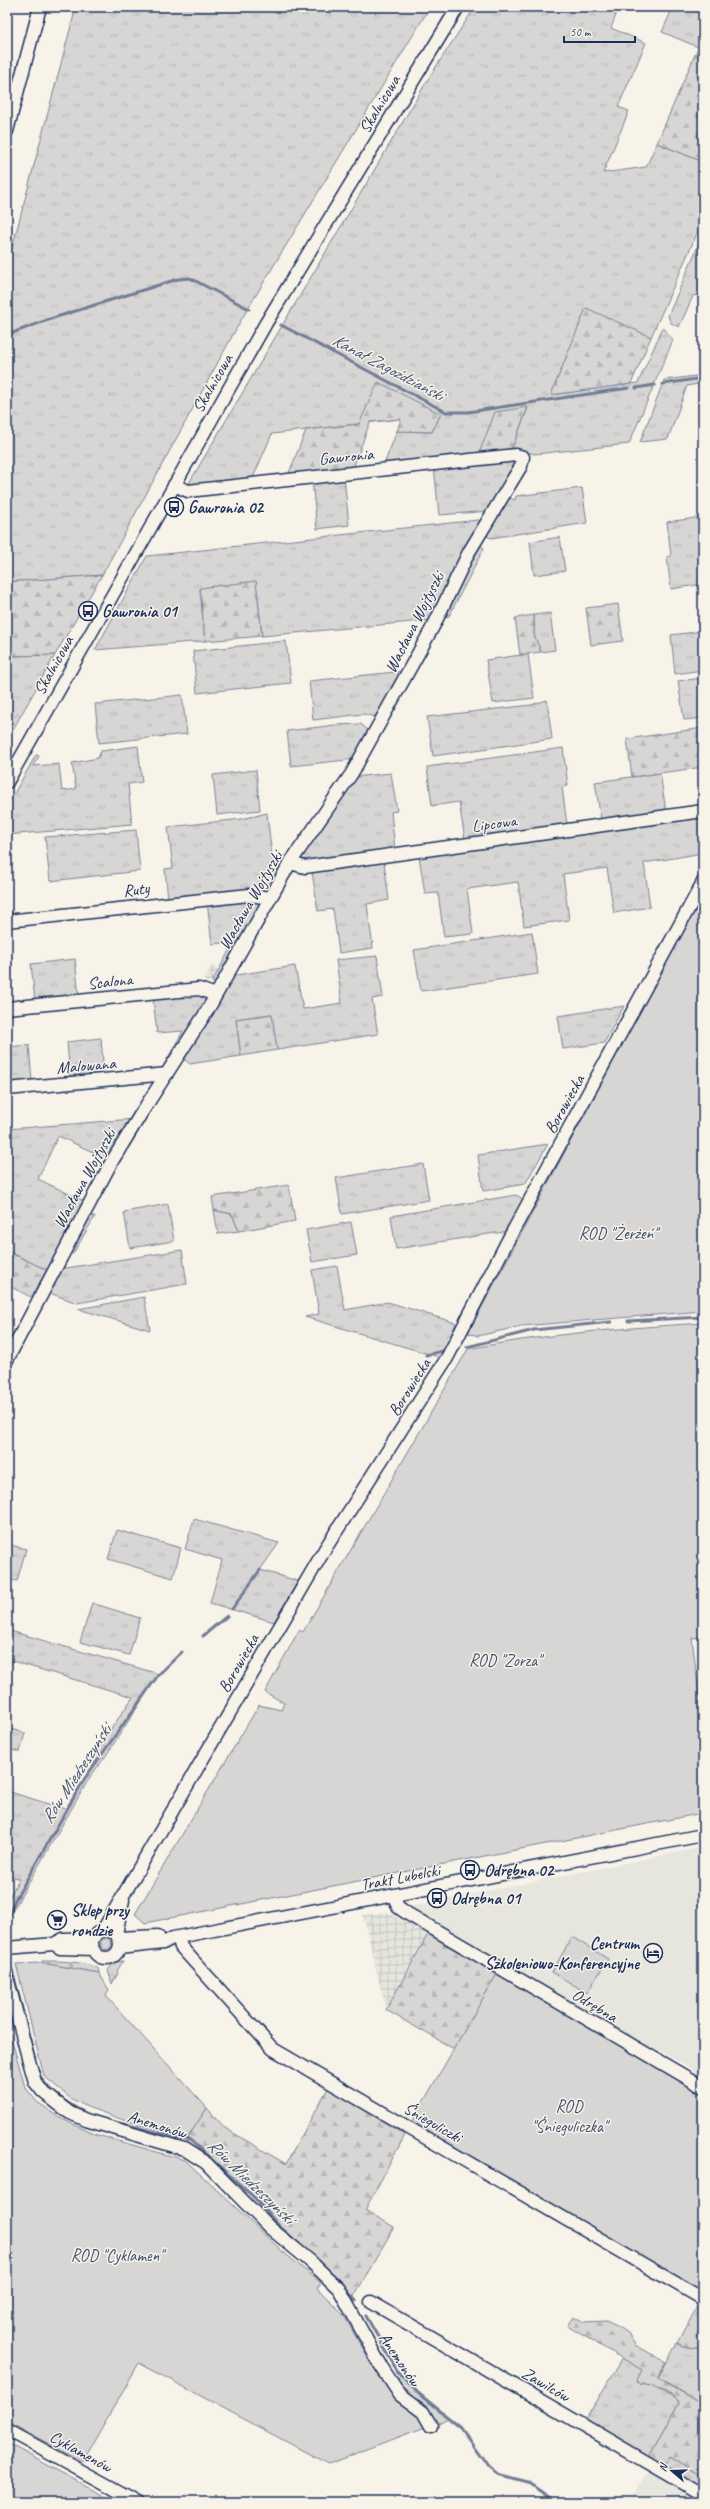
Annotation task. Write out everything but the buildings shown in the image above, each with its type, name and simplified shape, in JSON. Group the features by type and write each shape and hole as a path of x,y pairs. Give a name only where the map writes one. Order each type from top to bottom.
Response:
{"street":[{"path":"7,131 40,7"},
{"name":"Skalnicowa","path":"7,782 266,323 458,7"},
{"name":"Gawronia","path":"174,485 188,491 516,455 523,457"},
{"name":"Wacława Wojtyszki","path":"7,1360 111,1163 216,995 290,863 352,773 379,727 435,623 459,570 521,466 523,457"},
{"name":"Lipcowa","path":"290,863 305,867 703,810"},
{"name":"Borowiecka","path":"103,1930 123,1898 136,1870 325,1549 447,1358 507,1242 590,1093 703,882"},
{"name":"Ruty","path":"7,921 234,896 255,895 270,898"},
{"name":"Scalona","path":"7,1008 199,989 216,995"},
{"name":"Malowana","path":"7,1089 167,1074"},
{"name":"Trakt Lubelski","path":"118,1940 163,1936 176,1938 703,1835"},
{"name":"Odrębna","path":"394,1896 398,1907 408,1914 703,2087"},
{"name":"Borowiecka","path":"118,1940 123,1898"},
{"path":"7,1948 54,1944 60,1948 93,1944 103,1930 118,1940 113,1956 107,1958 98,1956 93,1944"},
{"name":"Śnieguliczki","path":"176,1938 195,1963 273,2049 703,2299"},
{"name":"Anemonów","path":"7,1977 35,2082 43,2092 70,2113 86,2120 184,2149 206,2163 270,2228 310,2261 339,2289 381,2366 400,2395 422,2412 431,2426"},
{"name":"Zawilców","path":"371,2302 703,2495"},
{"name":"Cyklamenów","path":"7,2430 138,2502"}],"shaded area":[{"path":"211,966 219,969 212,982 205,983 205,978"},
{"path":"703,1847 703,2082 692,2075 692,2069 653,2047 647,2049 414,1913 413,1906"},
{"path":"387,1912 428,1934 386,2010 363,1915"},
{"path":"650,2467 703,2498 703,2502 629,2502"}],"green space":[{"path":"76,7 430,7 241,320 102,575 7,582 7,267"},
{"path":"475,7 619,7 611,28 646,43 618,107 629,111 603,173 646,167 657,143 703,162 703,220 651,337 586,309 551,395 638,383 663,327 673,340 629,444 535,454 512,448 528,408 478,456 383,467 397,431 432,432 441,414 272,434 252,480 186,488 430,76"},
{"path":"673,7 703,7 703,36 698,47 662,32"},
{"path":"703,36 703,162 657,143"},
{"path":"703,234 703,294 693,296 679,327 671,323 668,316"},
{"path":"586,308 651,337 631,384 551,395"},
{"path":"703,375 703,383 687,386 668,439 640,442 664,380"},
{"path":"378,382 441,414 432,432 397,431 401,419 370,422 352,471 287,478 306,430 359,424"},
{"path":"528,407 512,448 478,456 495,412"},
{"path":"516,459 518,462 490,511 439,515 434,466"},
{"path":"344,477 349,525 317,529 312,480"},
{"path":"582,488 587,523 491,538 487,536 485,532 506,497 515,500 516,496"},
{"path":"703,517 703,584 671,589 667,557 671,556 667,522"},
{"path":"478,520 481,521 433,620 262,636 256,582 200,589 205,641 95,650 147,556"},
{"path":"560,537 565,571 534,575 530,542"},
{"path":"481,546 484,548 449,616 445,617 444,614 476,549"},
{"path":"102,575 55,655 7,656 7,582"},
{"path":"256,581 262,636 205,641 200,588"},
{"path":"618,604 623,641 591,645 586,608"},
{"path":"550,613 555,650 541,652 534,635 534,615"},
{"path":"534,615 534,635 541,652 520,655 515,618"},
{"path":"703,631 703,670 675,674 671,635"},
{"path":"286,641 291,683 197,693 193,651"},
{"path":"528,654 534,698 493,703 486,660"},
{"path":"55,655 7,740 7,656"},
{"path":"405,671 383,716 376,717 363,714 313,720 309,681"},
{"path":"703,678 703,718 684,720 678,681"},
{"path":"182,695 187,734 99,743 95,704"},
{"path":"547,700 552,739 433,756 427,717 531,705"},
{"path":"361,724 368,730 368,739 356,759 291,766 287,731 335,725"},
{"path":"703,728 703,767 632,777 627,739"},
{"path":"138,746 142,782 128,784 132,824 7,835 7,806 36,755 39,756 33,766 59,764 62,791 76,789 72,763 98,758 101,751"},
{"path":"563,748 568,786 562,787 567,825 465,840 459,802 432,806 427,767"},
{"path":"256,770 260,810 217,815 213,775"},
{"path":"391,773 397,811 391,812 395,850 301,861 299,857 354,777"},
{"path":"660,773 666,811 601,820 595,782"},
{"path":"267,813 272,857 291,855 270,891 168,899 165,869 173,868 168,827 242,819"},
{"path":"703,816 703,853 644,863 650,907 614,913 607,868 563,874 569,920 524,926 518,882 467,889 473,934 444,937 438,893 425,894 419,856"},
{"path":"136,830 140,871 50,881 45,837"},
{"path":"384,862 389,900 367,904 373,948 339,953 333,909 318,911 312,872"},
{"name":"ROD \"Żerżeń\"","path":"703,893 703,1311 522,1326 478,1336 468,1333"},
{"path":"254,899 259,904 258,912 218,984 212,982 234,942 212,944 207,901"},
{"path":"532,932 538,974 421,991 414,950"},
{"path":"377,956 383,997 372,999 378,1034 277,1050 271,1014 236,1019 241,1056 190,1064 185,1060 186,1052 229,981 236,975 295,966 303,1009 342,1003 336,960"},
{"path":"75,959 79,996 35,1001 31,964"},
{"path":"201,993 208,1004 168,1068 161,1070 183,1031 157,1033 153,998"},
{"path":"624,1006 604,1043 563,1049 558,1016"},
{"path":"272,1014 277,1050 241,1056 236,1019"},
{"path":"101,1038 104,1075 70,1078 67,1042"},
{"path":"29,1045 32,1081 7,1084 7,1047"},
{"path":"134,1119 110,1160 58,1136 38,1179 86,1202 47,1270 7,1251 7,1129"},
{"path":"548,1144 525,1184 483,1191 478,1155"},
{"path":"423,1164 429,1200 342,1214 336,1178"},
{"path":"289,1185 295,1221 239,1231 232,1214 214,1210 212,1197"},
{"path":"516,1195 525,1200 511,1227 506,1230 396,1249 391,1216"},
{"path":"168,1204 174,1241 130,1248 124,1212"},
{"path":"214,1210 232,1214 239,1231 218,1234"},
{"path":"95,1216 73,1254 68,1251 89,1217"},
{"path":"351,1222 357,1255 312,1262 306,1230"},
{"path":"182,1250 187,1284 77,1303 47,1292 59,1266 66,1268"},
{"path":"7,1251 47,1270 31,1297 7,1285"},
{"path":"337,1266 345,1310 388,1302 456,1323 442,1358 305,1317 319,1314 312,1270"},
{"path":"144,1297 150,1330 78,1309"},
{"name":"ROD \"Zorza\"","path":"703,1323 703,1637 692,1638 703,1728 703,1813 145,1923 135,1914 259,1705 281,1710 284,1703 265,1692 299,1630 303,1632 468,1349 526,1339 614,1329"},
{"path":"194,1519 279,1543 260,1570 298,1581 274,1622 210,1603 222,1560 185,1549"},
{"path":"117,1530 181,1548 173,1578 108,1559"},
{"path":"7,1544 26,1549 17,1581 7,1579"},
{"path":"92,1603 140,1618 129,1655 80,1642"},
{"path":"7,1630 159,1674 105,1757 90,1777 10,1915 8,1915 7,1921 7,1901 19,1879 10,1876 7,1871 7,1791 65,1809 100,1756 94,1754 133,1697 12,1661 7,1675"},
{"path":"7,1728 25,1733 20,1752 7,1749"},
{"path":"428,1934 497,1974 454,2049 386,2010"},
{"path":"572,1937 608,1959 587,1993 552,1972"},
{"path":"106,1938 110,1940 112,1944 110,1948 106,1950 102,1948 100,1944 102,1940"},
{"path":"42,1961 64,1961 84,1964 98,1968 99,1973 42,1963"},
{"path":"123,1961 112,1984 108,1970 115,1962"},
{"path":"42,1963 99,1973 109,1990 106,1996 207,2108 188,2137 132,2123 87,2107 70,2098 44,2076 16,1964"},
{"name":"ROD \"Śnieguliczka\"","path":"497,1974 703,2094 703,2293 441,2141 438,2137 434,2137 411,2123"},
{"name":"ROD \"Cyklamen\"","path":"7,2023 25,2087 37,2102 64,2120 94,2134 185,2160 283,2252 321,2283 317,2288 343,2314 369,2360 394,2396 428,2426 328,2464 139,2363 82,2462 7,2421"},
{"path":"328,2088 405,2135 365,2210 394,2227 352,2300 272,2226 227,2176 186,2145 188,2137 207,2108 225,2128 286,2164"},
{"path":"699,2304 703,2306 703,2344 696,2347 687,2347 677,2343"},
{"path":"573,2316 584,2322 606,2321 628,2333 635,2345 666,2362 658,2379 703,2405 703,2476 670,2456 663,2468 647,2459 680,2403 677,2399 662,2390 640,2384 637,2380 642,2370 567,2326"},
{"path":"677,2343 687,2347 696,2347 703,2344 703,2405 658,2378"},
{"path":"622,2358 643,2370 637,2382 651,2386 677,2399 680,2403 647,2459 584,2423"},
{"path":"400,2376 422,2398 448,2418 435,2425 426,2410 397,2381"},
{"path":"7,2443 115,2502 7,2502"},
{"path":"670,2456 703,2476 696,2487 663,2468"}],"waterway":[{"name":"Kanał Zagoździański","path":"7,335 50,319 178,279 190,278 249,309"},
{"name":"Kanał Zagoździański","path":"281,325 446,412 468,412 629,388"},
{"name":"Kanał Zagoździański","path":"663,384 703,378"},
{"name":"Kanał Zagoździański","path":"636,388 655,385"},
{"name":"Rów Miedzeszyński","path":"628,1321 703,1317"},
{"name":"Rów Miedzeszyński","path":"467,1347 534,1330 611,1322"},
{"name":"Rów Miedzeszyński","path":"426,1355 442,1351"},
{"name":"Rów Miedzeszyński","path":"232,1609 260,1570"},
{"name":"Rów Miedzeszyński","path":"203,1636 227,1616"},
{"name":"Rów Miedzeszyński","path":"7,1920 15,1900 85,1778 159,1674 182,1652"},
{"name":"Rów Miedzeszyński","path":"12,1969 36,2064"},
{"name":"Rów Miedzeszyński","path":"39,2074 54,2093 69,2104 91,2116"},
{"name":"Rów Miedzeszyński","path":"106,2120 190,2140 256,2199 278,2225 315,2258"},
{"name":"Rów Miedzeszyński","path":"343,2286 356,2301"},
{"name":"Rów Miedzeszyński","path":"366,2316 398,2372 418,2393 461,2428 488,2466 497,2474 528,2482 557,2502"}],"place":[{"name":"Gawronia 02","path":"174,507"},
{"name":"Gawronia 01","path":"88,611"},
{"name":"Odrębna 02","path":"470,1870"},
{"name":"Odrębna 01","path":"437,1898"},
{"name":"Sklep przy rondzie","path":"57,1920"},
{"name":"Centrum Szkoleniowo-Konferencyjne","path":"653,1953"}]}
